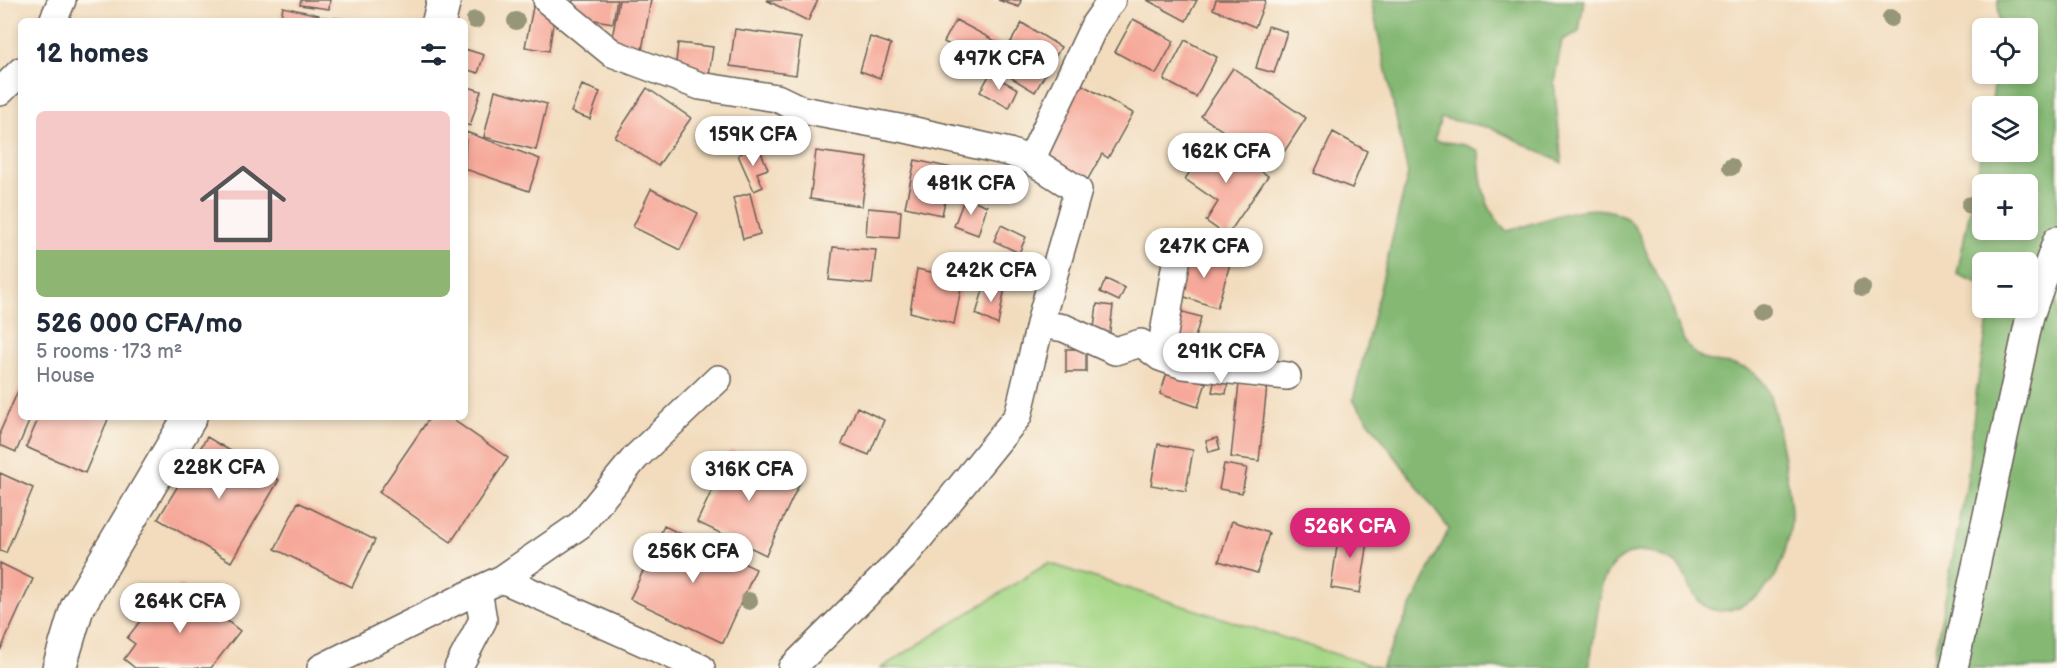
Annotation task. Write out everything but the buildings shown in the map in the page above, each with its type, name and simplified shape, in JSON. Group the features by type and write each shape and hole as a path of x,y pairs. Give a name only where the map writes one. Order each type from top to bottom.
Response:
{"street":[{"path":"54,18 62,0"},
{"path":"546,0 612,53 700,86 777,98 802,110 910,130 1009,152 1031,160 1078,190 1040,324 1018,416 903,558 792,668"},
{"path":"1031,160 1095,24 1112,0"},
{"path":"0,92 18,74"},
{"path":"1954,668 2030,316 2057,240"},
{"path":"1160,357 1179,245"},
{"path":"1040,324 1064,328 1115,351 1141,343 1160,357 1183,365 1287,376"},
{"path":"321,668 490,584 579,525 635,458 718,379"},
{"path":"59,668 77,608 188,420"},
{"path":"458,668 483,620 490,584"},
{"path":"490,584 701,668"}],"green space":[{"path":"1371,0 1584,0 1579,32 1562,40 1554,82 1562,163 1492,128 1441,118 1434,141 1463,145 1479,152 1482,185 1488,205 1507,231 1562,214 1590,209 1617,213 1624,217 1639,235 1666,292 1677,327 1687,345 1696,355 1705,360 1743,367 1754,373 1765,384 1783,452 1791,520 1786,547 1777,573 1763,591 1753,599 1731,610 1719,611 1708,608 1696,597 1684,574 1676,565 1652,553 1634,553 1619,560 1606,575 1602,584 1589,668 1381,668 1449,529 1353,400 1408,174"},
{"path":"1998,0 2057,0 2057,407 2053,419 2057,431 2057,668 1932,668 1967,482 1976,394 1988,318 2038,318 2038,252 1972,252 1972,280 1957,274 1972,200 1972,240 2038,240 2038,174 1977,174 1980,162 2038,162 2038,96 1993,96 1994,84 2038,84 2038,18 1999,18"},
{"path":"1048,563 1379,668 881,668"}]}
